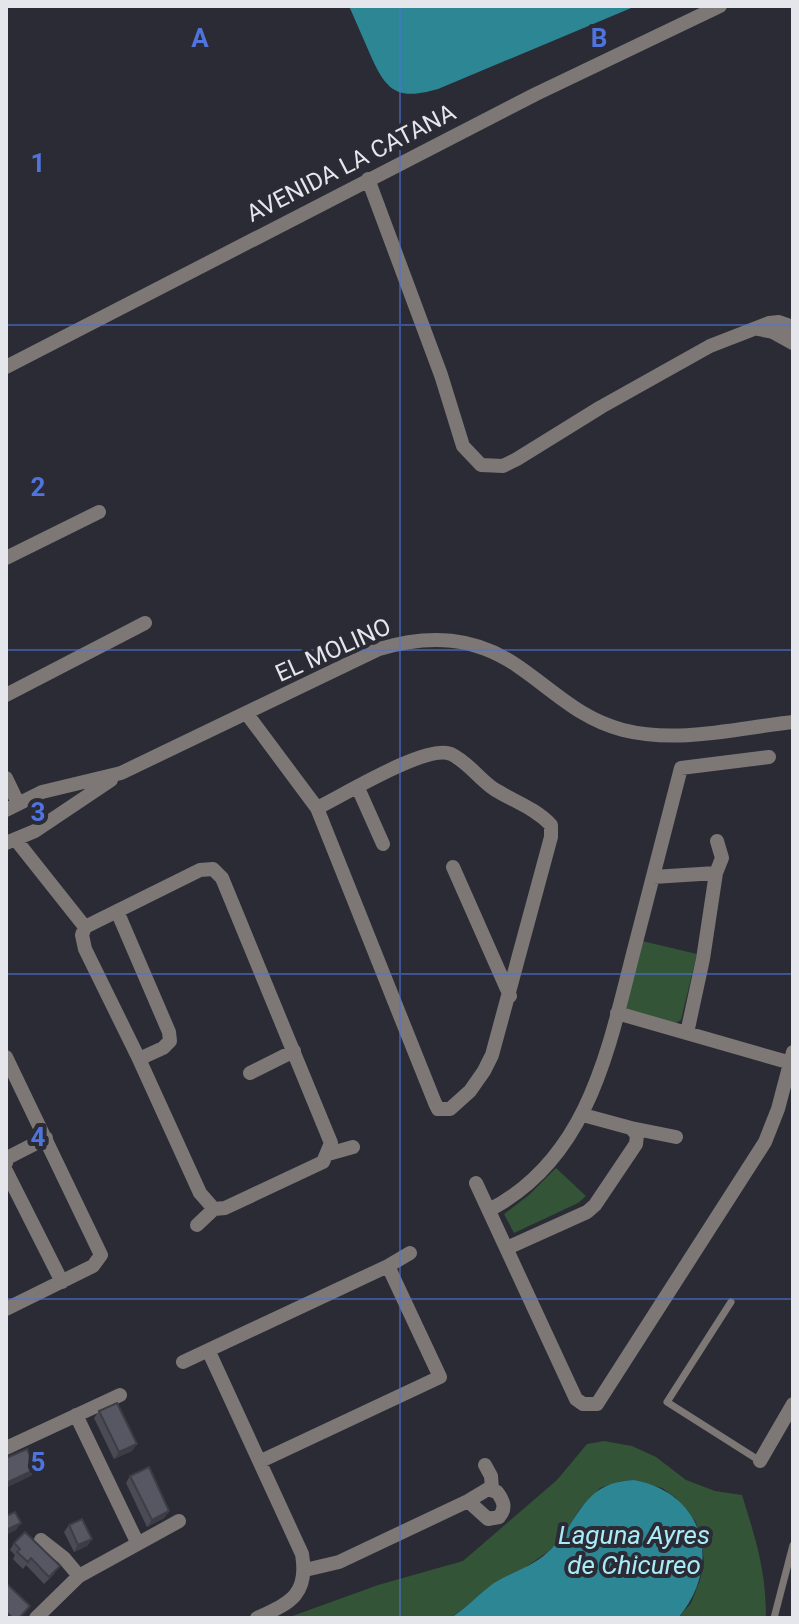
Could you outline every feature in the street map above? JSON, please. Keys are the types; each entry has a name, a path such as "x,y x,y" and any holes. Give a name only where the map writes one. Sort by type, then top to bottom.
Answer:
{"street":[{"name":"AVENIDA LA CATANA","path":"6,367 368,179 713,8"},
{"path":"368,179 441,375 463,446 481,465 503,466 517,459 710,346 750,329 779,322 793,327"},
{"path":"750,329 773,332 793,343"},
{"path":"6,558 99,512"},
{"path":"6,695 145,623"},
{"name":"EL MOLINO","path":"9,842 54,819 121,773 379,649 404,642 430,639 469,644 518,666 569,707 587,717 648,736 792,726"},
{"path":"247,714 317,808 438,1109 444,1111 458,1105 484,1071 500,1034 551,837 551,825 543,817 493,788 460,759 440,751 420,756 317,808"},
{"path":"489,1210 501,1205 535,1176 567,1140 583,1115 604,1065 681,768 769,757"},
{"name":"EL MOLINO","path":"12,806 42,792 121,773"},
{"path":"6,778 12,806"},
{"path":"358,788 383,844"},
{"path":"42,792 53,806 54,819"},
{"path":"687,1033 703,959 716,873 722,858 717,841"},
{"path":"9,842 85,927"},
{"path":"453,867 510,996"},
{"path":"197,1225 214,1209 225,1208 323,1162 331,1143 222,878 213,869 200,870 85,927 82,935 85,949 200,1193 214,1209"},
{"path":"653,877 716,873"},
{"path":"117,911 169,1032 170,1041 163,1048 139,1059"},
{"path":"476,1183 576,1399 583,1404 597,1404 765,1142 792,1057 617,1013"},
{"path":"250,1073 294,1051"},
{"path":"6,1057 101,1255 93,1266 6,1309"},
{"path":"583,1115 676,1137"},
{"path":"507,1248 587,1212 595,1205 636,1144 637,1135 631,1128"},
{"path":"6,1163 7,1158 46,1138"},
{"path":"328,1154 353,1147"},
{"path":"6,1171 62,1282"},
{"path":"183,1362 410,1253"},
{"path":"261,1461 440,1377 388,1266"},
{"path":"209,1352 302,1554 305,1570 297,1595 283,1606 257,1618"},
{"path":"6,1448 120,1395"},
{"path":"760,1461 793,1404"},
{"path":"76,1415 137,1542"},
{"path":"485,1465 491,1476 492,1489"},
{"path":"305,1570 339,1562 484,1491 492,1489 497,1492 504,1505 502,1514 496,1519 484,1518 468,1501"},
{"path":"36,1618 79,1576 179,1521"},
{"path":"41,1540 70,1564 79,1576"}],"lane":[{"path":"731,1302 667,1402 760,1461"},
{"path":"774,1618 793,1545"}],"green space":[{"path":"642,941 697,954 681,1020 676,1023 625,1010"},
{"path":"556,1168 586,1196 578,1203 514,1233 504,1214"},
{"path":"604,1441 632,1446 656,1457 686,1480 715,1491 742,1495 762,1570 766,1618 678,1618 691,1603 700,1580 704,1562 701,1535 695,1521 676,1498 662,1488 634,1480 600,1488 579,1510 563,1536 549,1551 497,1582 451,1618 287,1618 378,1585 463,1561 557,1480 587,1444"}],"water":[{"path":"349,6 636,6 438,89 412,94 395,90 382,77"},
{"name":"Laguna Ayres de Chicureo","path":"634,1480 658,1487 677,1500 691,1515 700,1534 703,1554 700,1576 692,1597 678,1618 451,1618 494,1583 529,1566 548,1552 592,1496 616,1482"}],"building":[{"path":"117,1403 137,1444 119,1452 99,1411"},
{"path":"27,1449 36,1469 6,1483 6,1458"},
{"path":"149,1467 169,1511 152,1520 130,1476"},
{"path":"15,1512 21,1523 6,1530 6,1516"},
{"path":"82,1519 92,1539 78,1545 69,1525"},
{"path":"25,1532 60,1566 49,1577 31,1558 28,1562 17,1552 20,1549 14,1543"},
{"path":"6,1583 30,1606 19,1618 13,1618 6,1612"}]}
